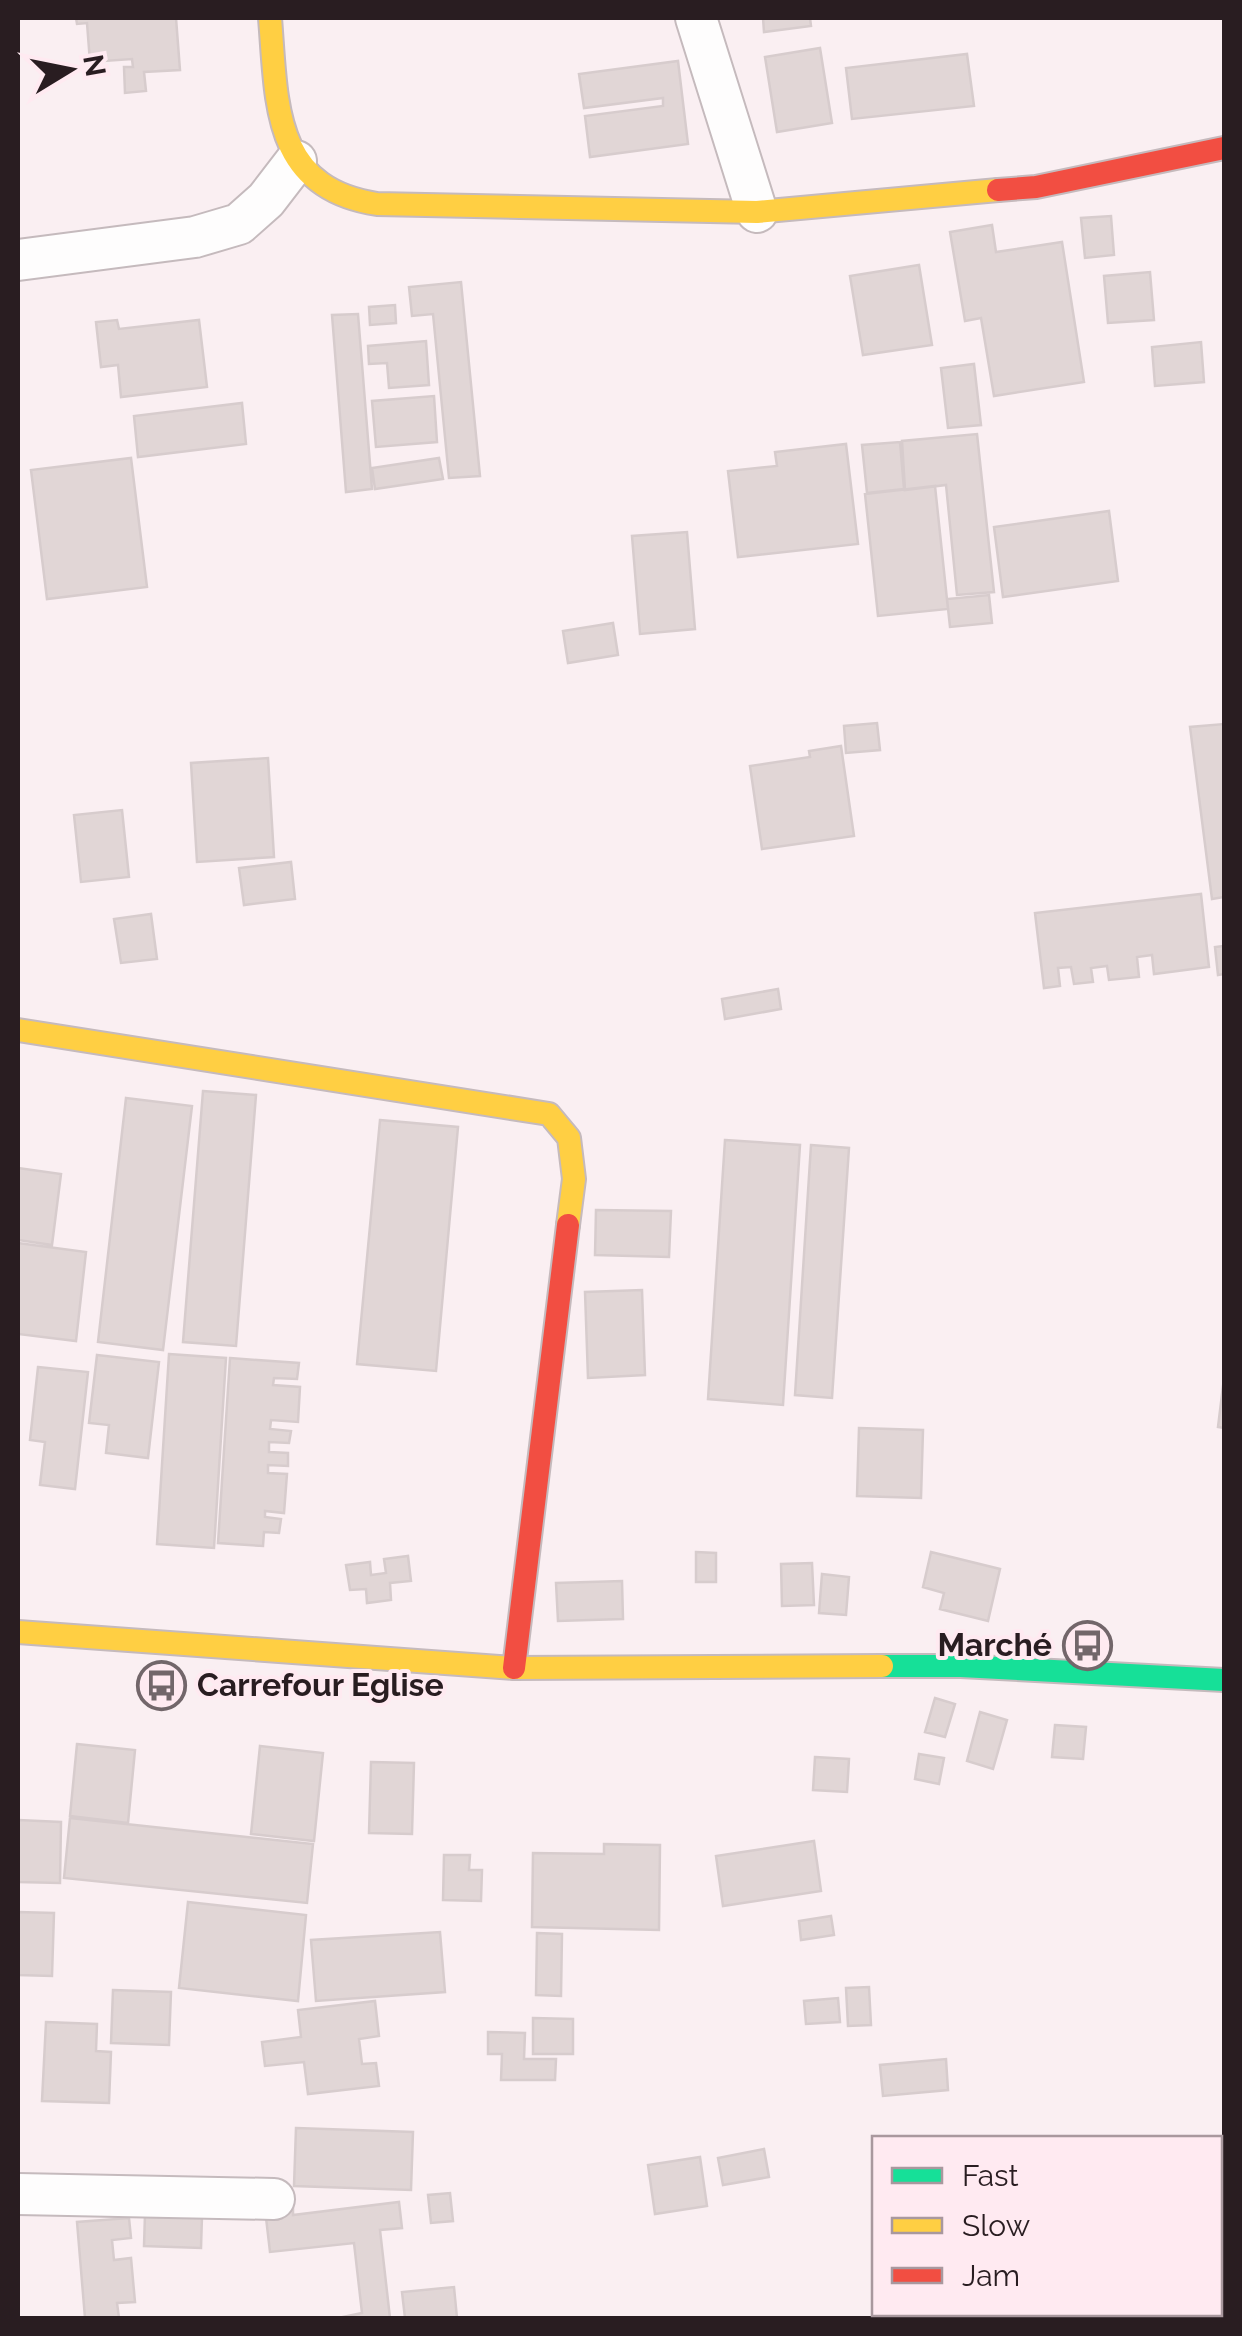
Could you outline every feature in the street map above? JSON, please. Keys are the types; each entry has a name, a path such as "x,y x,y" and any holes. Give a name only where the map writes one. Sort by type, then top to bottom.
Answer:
{"street":[{"path":"270,18 280,117 296,160 316,184 342,198 377,204 757,212 1036,187 1224,148"},
{"path":"696,18 757,212"},
{"path":"18,260 195,237 239,224 266,200 296,160"},
{"path":"18,1030 550,1114 569,1138 574,1179 514,1668"},
{"path":"18,1632 514,1668 961,1666 1224,1680"},
{"path":"18,2194 274,2198"}],"building":[{"path":"76,18 176,18 180,70 144,72 146,91 125,93 124,67 133,67 132,59 90,62 87,23 77,24"},
{"path":"763,18 810,18 811,26 764,32"},
{"path":"820,48 832,123 777,132 765,57"},
{"path":"967,54 974,106 852,119 846,68"},
{"path":"678,61 688,144 590,157 585,116 663,106 663,98 584,108 579,74"},
{"path":"1111,216 1114,255 1085,258 1081,218"},
{"path":"992,225 996,252 1062,242 1084,382 994,396 981,318 965,321 950,232"},
{"path":"919,265 932,345 863,355 850,276"},
{"path":"1150,272 1154,320 1108,323 1104,276"},
{"path":"461,282 480,476 449,478 433,314 412,316 409,287"},
{"path":"395,305 396,323 370,325 369,307"},
{"path":"358,314 372,489 346,492 332,315"},
{"path":"117,320 119,329 199,320 207,387 121,397 118,365 101,367 96,322"},
{"path":"426,341 429,385 389,388 387,363 369,364 368,346"},
{"path":"1201,342 1204,382 1155,386 1152,347"},
{"path":"974,364 981,425 948,428 941,368"},
{"path":"434,396 437,442 376,447 372,401"},
{"path":"242,403 246,444 138,457 134,416"},
{"path":"977,434 994,592 957,595 946,485 905,490 902,441"},
{"path":"900,442 904,489 867,493 862,445"},
{"path":"846,444 858,544 738,557 728,471 777,466 775,452"},
{"path":"131,458 147,587 47,599 31,470"},
{"path":"439,458 443,479 375,489 372,468"},
{"path":"935,486 948,609 878,616 865,494"},
{"path":"1109,511 1118,581 1003,597 994,527"},
{"path":"687,532 695,629 640,634 632,536"},
{"path":"989,595 992,623 950,627 947,599"},
{"path":"613,623 618,655 568,663 563,631"},
{"path":"877,723 880,750 846,753 844,726"},
{"path":"1224,724 1224,897 1212,899 1190,727"},
{"path":"841,746 854,836 762,849 750,766 810,757 809,751"},
{"path":"268,758 274,857 197,862 191,763"},
{"path":"122,810 129,877 81,882 74,815"},
{"path":"291,862 295,899 244,905 239,868"},
{"path":"1201,894 1209,967 1154,974 1152,955 1137,957 1139,977 1109,980 1107,966 1091,968 1093,982 1074,984 1071,967 1058,968 1060,986 1044,988 1035,913"},
{"path":"151,914 157,959 121,963 114,919"},
{"path":"1224,946 1224,974 1218,975 1215,947"},
{"path":"778,989 781,1009 725,1019 722,999"},
{"path":"203,1091 256,1095 236,1346 183,1342"},
{"path":"126,1098 192,1106 163,1350 98,1342"},
{"path":"380,1120 458,1127 436,1371 357,1364"},
{"path":"725,1140 800,1145 783,1405 708,1399"},
{"path":"811,1145 849,1148 832,1398 795,1395"},
{"path":"18,1168 61,1174 52,1245 18,1240"},
{"path":"596,1210 671,1211 669,1257 595,1255"},
{"path":"18,1243 86,1252 76,1341 18,1334"},
{"path":"642,1290 645,1375 588,1378 585,1292"},
{"path":"169,1354 226,1358 214,1548 157,1544"},
{"path":"97,1355 159,1362 148,1458 106,1453 109,1425 89,1423"},
{"path":"230,1358 299,1363 297,1379 274,1378 273,1385 300,1387 298,1422 271,1420 270,1429 291,1431 289,1443 269,1442 269,1452 288,1453 288,1466 268,1465 268,1473 287,1474 284,1513 265,1511 265,1517 281,1519 279,1533 264,1532 263,1546 218,1543"},
{"path":"38,1367 88,1372 75,1489 40,1485 45,1442 30,1440"},
{"path":"1224,1378 1224,1428 1218,1427"},
{"path":"859,1428 923,1430 921,1498 857,1496"},
{"path":"696,1552 716,1553 716,1582 696,1582"},
{"path":"931,1552 1000,1569 988,1621 940,1609 944,1593 923,1587"},
{"path":"408,1556 411,1581 390,1583 391,1600 367,1603 366,1589 350,1590 346,1565 370,1562 371,1575 386,1573 384,1559"},
{"path":"812,1563 814,1605 782,1606 781,1564"},
{"path":"822,1574 849,1577 846,1615 819,1613"},
{"path":"622,1581 623,1619 558,1621 556,1583"},
{"path":"935,1698 955,1704 945,1737 925,1732"},
{"path":"980,1712 1007,1720 993,1769 967,1761"},
{"path":"1055,1725 1086,1727 1083,1759 1052,1757"},
{"path":"77,1744 135,1750 128,1823 70,1816"},
{"path":"260,1746 323,1753 314,1841 251,1834"},
{"path":"919,1754 944,1758 939,1784 915,1779"},
{"path":"815,1757 849,1759 847,1792 813,1790"},
{"path":"371,1762 414,1763 412,1834 369,1833"},
{"path":"70,1818 313,1844 307,1903 64,1878"},
{"path":"18,1820 61,1822 60,1883 18,1882"},
{"path":"814,1841 821,1891 723,1906 716,1856"},
{"path":"604,1844 660,1845 659,1930 532,1927 533,1853 604,1854"},
{"path":"444,1855 470,1855 469,1870 482,1870 481,1901 443,1900"},
{"path":"188,1902 306,1915 298,2001 179,1988"},
{"path":"18,1912 54,1913 52,1976 18,1975"},
{"path":"831,1916 834,1935 801,1940 799,1921"},
{"path":"440,1932 445,1992 316,2001 311,1940"},
{"path":"537,1933 562,1934 561,1996 536,1995"},
{"path":"869,1987 871,2025 848,2026 846,1988"},
{"path":"113,1990 171,1992 169,2045 111,2043"},
{"path":"838,1998 840,2022 806,2024 804,2001"},
{"path":"375,2001 379,2036 359,2039 362,2064 376,2063 379,2086 308,2094 304,2062 265,2066 262,2042 301,2037 298,2010"},
{"path":"533,2018 573,2019 573,2054 533,2054"},
{"path":"46,2022 97,2024 96,2051 111,2052 109,2103 42,2101"},
{"path":"488,2032 525,2033 524,2059 556,2059 555,2080 501,2080 502,2054 488,2054"},
{"path":"946,2059 948,2090 883,2096 880,2065"},
{"path":"296,2128 413,2132 411,2190 294,2186"},
{"path":"764,2149 769,2177 723,2185 718,2158"},
{"path":"700,2157 707,2206 655,2214 648,2165"},
{"path":"450,2193 453,2221 431,2223 428,2195"},
{"path":"399,2202 402,2228 380,2230 390,2318 338,2318 362,2313 354,2243 270,2252 265,2209 293,2206 293,2215"},
{"path":"145,2214 202,2216 201,2248 144,2246"},
{"path":"129,2218 131,2238 112,2240 114,2260 131,2258 135,2302 117,2303 119,2318 85,2318 77,2222"},
{"path":"454,2287 457,2318 405,2318 402,2292"}],"traffic: fast":[{"path":"882,1666 961,1666 1224,1680"}],"traffic: slow":[{"path":"270,18 279,110 299,161 317,180 343,195 377,204 757,212 998,190"},
{"path":"18,1030 549,1114 569,1138 574,1179 568,1225"},
{"path":"18,1632 514,1668 882,1666"}],"traffic: jam":[{"path":"998,190 1036,187 1224,148"},
{"path":"514,1668 568,1225"}],"place":[{"name":"Marché","path":"1087,1645"},
{"name":"Carrefour Eglise","path":"162,1685"}]}
